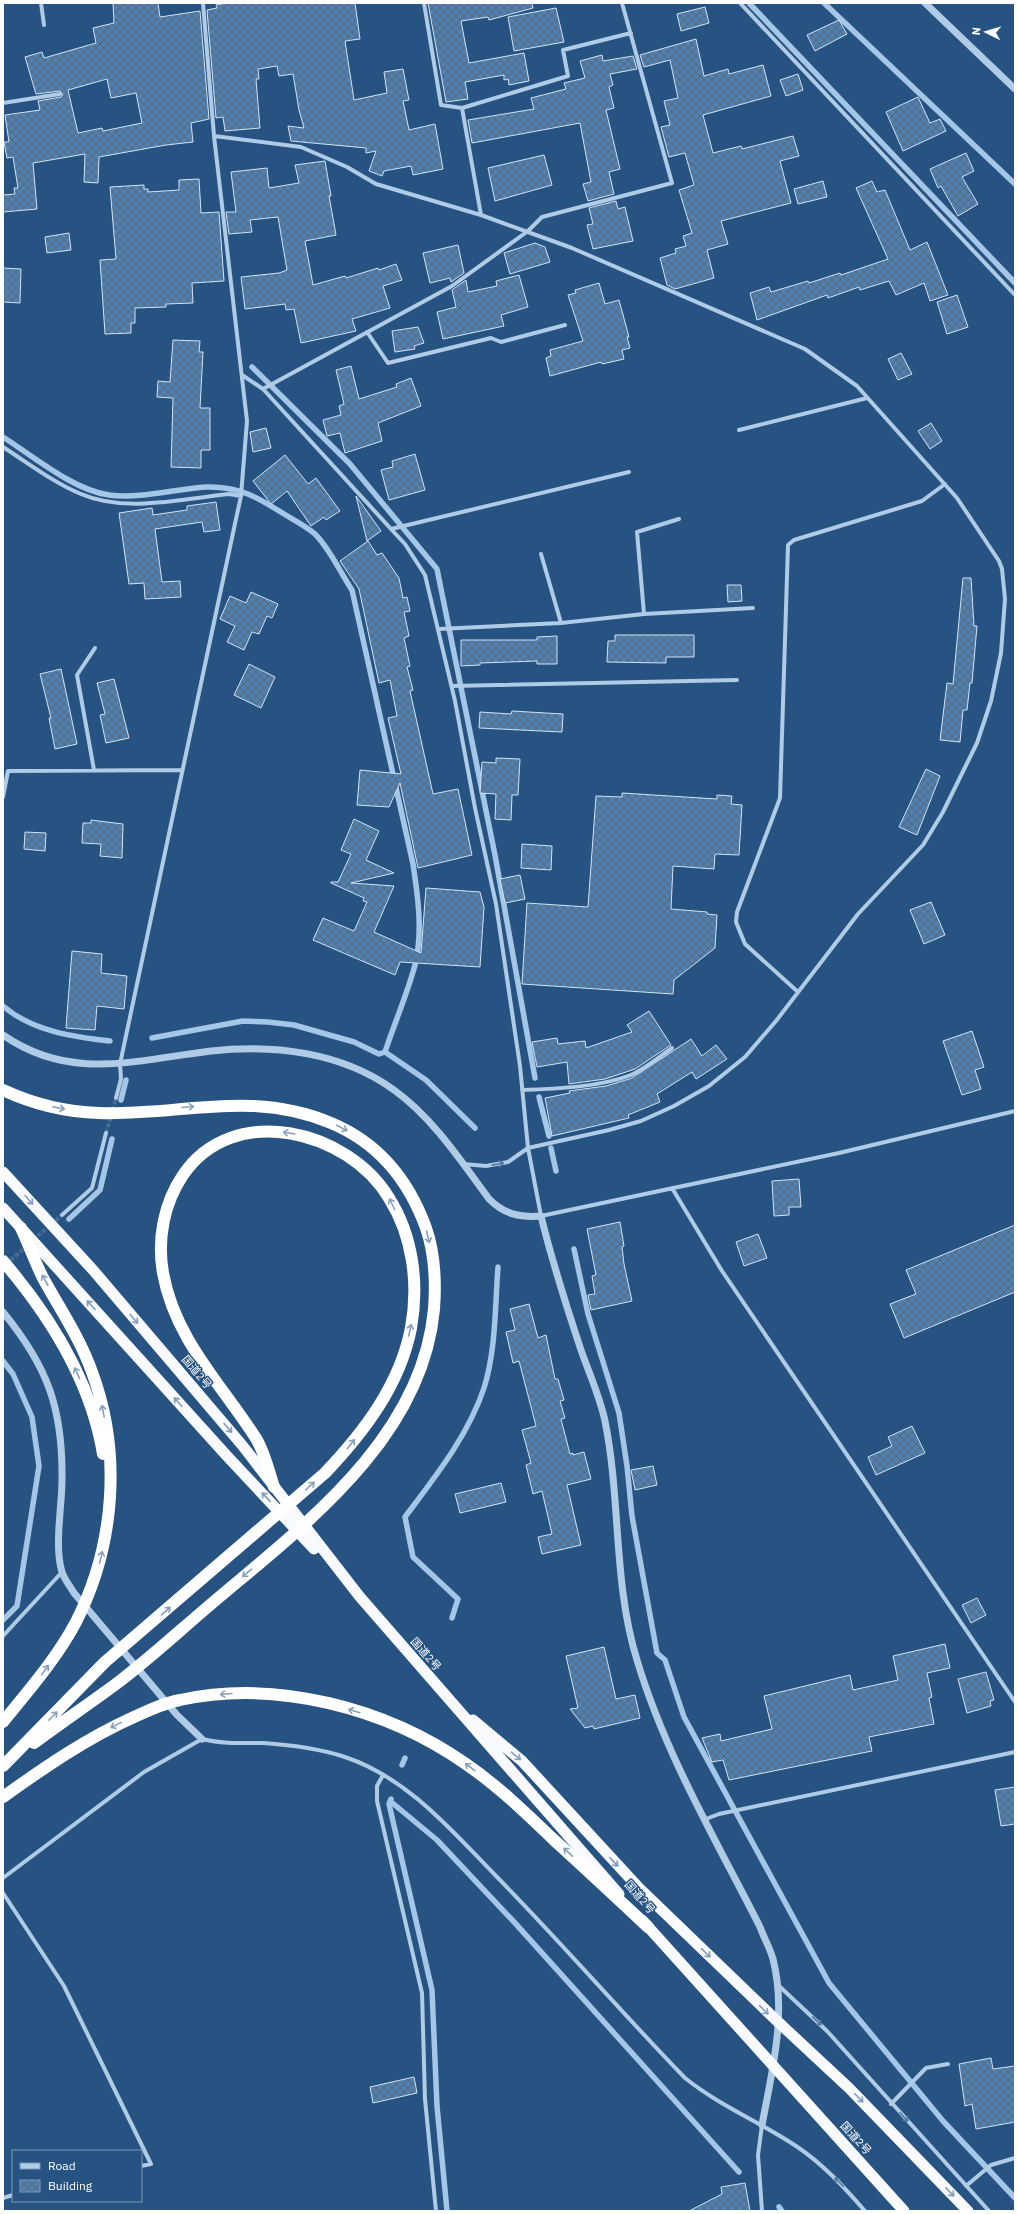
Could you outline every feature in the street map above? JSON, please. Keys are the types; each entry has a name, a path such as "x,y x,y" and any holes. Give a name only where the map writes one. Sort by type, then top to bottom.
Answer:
{"highway":[{"path":"3,1089 21,1098 74,1110 99,1113 240,1104 289,1110 320,1118 357,1136 376,1150 393,1167 408,1188 419,1210 428,1235 434,1264 435,1292 433,1317 427,1345 408,1396 380,1441 340,1489 277,1548 150,1656 120,1680 4,1765"},
{"path":"4,1765 105,1662 325,1473 346,1451 367,1425 394,1379 411,1329 414,1277 410,1250 401,1222 389,1197 373,1177 354,1160 308,1137 285,1132 264,1131 244,1134 224,1141 205,1153 187,1169 176,1186 167,1205 162,1226 161,1248 163,1273 170,1301 181,1328 201,1362 258,1442 274,1487"},
{"name":"国道2号","path":"3,1172 93,1270 242,1445 360,1597 444,1695 714,2001 904,2211"},
{"name":"国道2号","path":"3,1208 227,1456 360,1597"},
{"path":"3,1722 40,1675 76,1623 89,1594 101,1557 110,1505 111,1475 108,1438 102,1404 92,1372 64,1312 43,1278 22,1228"},
{"path":"3,1261 50,1323 67,1350 81,1381 94,1413 102,1446 110,1505"},
{"path":"3,1797 91,1738 151,1709 179,1700 230,1694 259,1693 292,1696 351,1710 410,1732 452,1755 491,1782 648,1926"},
{"path":"444,1695 522,1761 639,1888 849,2088 968,2211"}],"street":[{"path":"41,3 44,25"},
{"path":"116,1098 121,1079 120,1064 241,495 247,421 214,136 203,3"},
{"path":"424,3 441,106 462,108 568,76 563,50 631,33"},
{"path":"264,388 452,286 528,231 542,217 672,183 622,3"},
{"path":"740,3 1015,295"},
{"path":"925,3 1015,89"},
{"path":"3,103 60,94"},
{"path":"462,108 481,215"},
{"path":"214,136 301,147 347,167 376,184 481,215 572,248 805,349 857,386 945,484 957,498 999,561 1002,569 1005,599 1001,653 991,701 977,743 943,812 923,845 858,914 798,992 745,1057 709,1086 674,1106 640,1121 609,1130 528,1148 508,1162 486,1166 463,1164"},
{"path":"367,332 388,362 491,338 501,342 565,325"},
{"path":"242,375 264,388 405,544 425,575 452,686 475,808 496,904 522,1090 528,1148 540,1216 553,1265 604,1419 614,1474 626,1613 636,1658 651,1703 670,1750 760,1927 772,1958 778,1985 777,2041 758,2155 762,2211"},
{"path":"739,430 867,398"},
{"path":"3,447 72,490 103,501 136,503 229,494 241,495"},
{"path":"391,529 629,472"},
{"path":"798,992 744,944 736,922 737,912 780,798 788,545 794,540 922,501 945,484"},
{"path":"644,614 637,532 679,519"},
{"path":"541,554 561,623"},
{"path":"439,629 561,623 644,614 753,608"},
{"path":"94,770 77,675 95,648"},
{"path":"452,686 737,680"},
{"path":"3,797 8,771 182,770"},
{"path":"3,1035 14,1043 45,1056 78,1064 120,1064 212,1051 252,1048 296,1051 341,1063 376,1079 412,1104 428,1120 489,1199 500,1209 528,1217 540,1216 839,1153 1015,1111"},
{"path":"522,1090 550,1089 615,1080 632,1074 672,1048"},
{"path":"62,1215 92,1188 106,1134"},
{"path":"672,1188 722,1271 1015,1702"},
{"path":"3,1312 35,1355 49,1382 57,1413 62,1447 59,1555 62,1572 74,1593 177,1715 202,1739 218,1743 291,1745 317,1749 347,1758 402,1786 454,1833 535,1916 686,2078 707,2095 762,2125 797,2147 820,2164 865,2211"},
{"path":"3,1636 62,1572"},
{"path":"3,1878 144,1772 202,1739"},
{"path":"706,1819 731,1811 1015,1752"},
{"path":"383,1775 377,1786 377,1801 422,1993 425,2098 436,2211"},
{"path":"3,1893 64,1986 151,2164 142,2166"},
{"path":"778,1985 827,2031 891,2104 989,2211"},
{"path":"891,2104 926,2068 948,2064"},
{"path":"966,2186 991,2165 1015,2158"}],"building":[{"path":"113,3 158,3 160,17 200,11 209,119 191,123 193,142 166,145 99,157 98,183 84,182 85,154 33,163 37,209 3,212 3,195 15,194 14,188 18,188 13,157 7,158 4,142 9,142 5,115 40,110 38,101 61,97 63,95 60,91 36,94 25,57 42,52 44,58 96,43 93,28 114,23","holes":["107,79 111,98 136,93 142,123 103,131 102,128 78,133 68,90"]},
{"path":"226,3 355,3 360,39 345,41 354,100 387,93 384,72 403,69 409,100 403,101 409,130 435,124 443,169 413,175 411,166 384,171 382,176 369,171 376,151 366,153 366,148 291,141 288,126 304,128 299,110 293,74 279,76 277,66 258,69 259,79 256,79 260,128 225,131 223,117 216,118 207,10 217,8 216,5"},
{"path":"428,3 532,3 533,8 489,20 488,17 461,21 469,63 524,53 529,81 509,85 508,79 504,80 504,75 465,82 468,99 446,102"},
{"path":"705,7 709,23 681,31 677,14"},
{"path":"556,8 564,42 514,51 508,17"},
{"path":"839,20 847,34 815,51 807,35"},
{"path":"696,39 704,76 728,69 729,74 763,65 771,96 703,115 713,153 741,146 742,149 793,136 799,156 780,161 791,203 721,221 728,244 707,250 714,278 675,289 667,285 660,258 676,253 675,249 686,246 683,236 692,233 679,190 694,185 685,153 669,157 661,127 670,125 664,101 678,98 670,60 644,67 640,55"},
{"path":"602,55 603,61 633,56 637,69 610,74 613,85 609,87 614,108 606,110 620,169 609,172 614,194 588,201 583,184 591,182 580,123 472,143 468,120 534,109 531,98 566,89 564,83 585,78 580,61"},
{"path":"798,74 803,90 786,96 780,80"},
{"path":"918,97 930,123 940,119 946,131 903,151 886,112"},
{"path":"966,153 974,171 962,177 978,204 958,216 941,186 938,188 930,169"},
{"path":"544,155 552,185 495,201 488,168"},
{"path":"325,161 336,235 305,241 313,285 345,276 346,278 378,268 379,270 396,264 402,280 383,286 390,308 352,319 356,331 301,343 294,309 286,310 285,304 245,309 241,277 279,273 287,270 278,217 250,220 252,232 229,234 226,212 236,212 231,172 267,168 269,188 299,183 295,165"},
{"path":"199,179 201,213 219,212 224,281 192,283 193,303 166,304 166,307 135,308 135,323 131,323 131,333 105,334 100,260 116,259 110,187 144,185 144,189 148,189 148,192 179,190 179,180"},
{"path":"823,181 827,197 798,204 794,189"},
{"path":"872,181 877,192 885,190 910,250 927,242 948,295 930,301 924,283 896,295 889,281 860,290 859,287 828,298 827,295 757,320 750,293 769,287 771,292 808,281 809,283 840,273 841,275 888,259 856,188"},
{"path":"616,201 618,209 625,207 633,241 593,249 587,225 593,224 589,208"},
{"path":"69,233 71,250 47,253 45,237"},
{"path":"535,243 545,247 550,262 510,274 504,253"},
{"path":"458,245 464,273 451,282 450,278 430,283 423,253"},
{"path":"3,268 21,269 20,303 3,302"},
{"path":"519,275 528,307 501,315 504,326 443,339 437,312 456,307 452,290 466,280 468,292 497,286 496,281"},
{"path":"599,283 605,304 619,300 629,337 627,337 630,348 622,350 624,359 602,364 601,362 550,376 546,358 551,356 550,350 583,341 568,295 576,293 575,290"},
{"path":"957,295 968,327 947,334 937,302"},
{"path":"418,327 424,343 414,346 415,349 395,352 392,331"},
{"path":"173,340 200,341 199,352 203,352 200,408 210,408 210,450 201,450 201,468 171,467 173,398 157,397 158,381 170,382"},
{"path":"901,353 912,374 898,380 888,359"},
{"path":"351,366 359,399 397,387 396,384 411,378 421,406 378,423 382,441 345,453 340,433 327,436 323,420 341,415 339,406 344,404 336,370"},
{"path":"931,423 942,441 930,449 918,431"},
{"path":"266,428 271,448 253,452 250,432"},
{"path":"415,454 425,490 389,500 381,470 393,467 392,461"},
{"path":"285,455 308,484 316,478 340,511 326,520 324,517 311,526 287,491 271,504 253,481"},
{"path":"356,496 381,531 367,541"},
{"path":"216,502 220,530 204,532 202,522 155,529 162,582 180,581 181,597 145,599 144,583 129,584 119,513 152,508 153,515 187,510 187,506"},
{"path":"368,541 377,555 382,553 399,578 403,598 407,597 410,611 404,612 409,636 404,638 410,666 407,667 413,690 410,691 433,794 458,789 472,855 418,868 400,783 389,807 357,805 360,770 401,774 388,718 397,716 390,680 379,683 359,589 340,561"},
{"path":"963,578 971,578 974,626 977,626 972,683 970,683 967,710 963,710 960,742 940,740 947,683 953,684"},
{"path":"727,585 741,585 742,601 728,602"},
{"path":"251,592 278,604 272,618 267,616 259,634 252,632 244,650 227,642 235,626 220,619 230,596 246,603"},
{"path":"615,635 694,635 694,657 666,657 666,663 607,662 608,641 615,641"},
{"path":"557,636 557,664 537,664 537,661 480,663 480,665 461,666 461,640 537,640 537,637"},
{"path":"249,664 275,677 261,708 234,695"},
{"path":"61,669 77,744 55,749 49,718 51,718 40,674"},
{"path":"114,679 129,738 106,743 100,715 105,714 97,683"},
{"path":"512,711 563,714 562,732 479,728 480,712 511,714"},
{"path":"496,758 520,759 518,795 512,795 511,820 495,819 496,794 480,793 482,762 496,763"},
{"path":"926,769 940,776 917,835 899,827"},
{"path":"622,793 717,799 717,795 732,796 731,804 742,805 739,855 715,854 714,869 673,866 671,909 707,912 707,914 717,915 715,948 674,980 673,994 522,984 527,903 588,907 596,796 622,797"},
{"path":"354,819 379,831 366,860 394,873 351,883 394,886 374,932 421,953 426,888 480,892 484,907 480,967 400,962 395,975 313,940 323,918 354,931 367,902 363,901 364,898 331,883 338,882 351,854 341,850"},
{"path":"91,820 123,824 122,858 100,856 101,844 82,843 83,823 91,823"},
{"path":"25,832 46,833 45,851 24,849"},
{"path":"522,844 552,846 551,870 521,868"},
{"path":"520,875 525,899 505,903 500,879"},
{"path":"931,902 945,935 924,944 910,910"},
{"path":"72,951 102,954 101,973 127,976 124,1009 97,1006 95,1030 66,1028"},
{"path":"649,1011 671,1045 635,1069 605,1079 569,1084 567,1062 537,1067 532,1042 557,1038 558,1044 585,1041 586,1048 632,1032 627,1025"},
{"path":"972,1031 984,1067 975,1070 981,1089 962,1095 943,1041"},
{"path":"691,1039 702,1056 716,1045 727,1059 696,1079 692,1072 657,1094 660,1102 628,1115 629,1118 552,1136 545,1098 570,1093 569,1091 606,1086 632,1078"},
{"path":"799,1179 801,1207 789,1207 789,1215 774,1216 772,1181"},
{"path":"620,1222 624,1246 622,1247 624,1264 632,1301 591,1310 588,1295 595,1294 592,1276 596,1275 587,1229"},
{"path":"1015,1225 1015,1292 904,1338 890,1304 916,1294 906,1270"},
{"path":"758,1234 767,1258 744,1266 736,1242"},
{"path":"529,1304 538,1338 546,1335 555,1379 558,1379 564,1400 560,1401 565,1418 561,1419 570,1454 573,1453 573,1455 584,1452 591,1479 567,1485 581,1545 542,1554 538,1537 552,1534 542,1491 533,1494 526,1465 531,1463 522,1430 536,1426 519,1361 513,1363 506,1332 515,1330 510,1309"},
{"path":"912,1426 925,1453 876,1475 868,1457 892,1446 888,1437"},
{"path":"653,1466 657,1485 635,1490 631,1470"},
{"path":"501,1483 506,1502 460,1513 455,1494"},
{"path":"977,1598 986,1615 971,1623 962,1605"},
{"path":"945,1644 950,1668 927,1673 932,1697 929,1698 934,1724 869,1737 872,1751 729,1780 723,1760 712,1762 702,1738 720,1734 721,1741 772,1729 764,1696 850,1675 853,1690 898,1680 893,1656"},
{"path":"604,1647 616,1699 635,1695 640,1718 594,1729 593,1726 585,1728 570,1709 578,1708 566,1656"},
{"path":"986,1672 994,1700 990,1701 991,1706 967,1713 958,1679"},
{"path":"1015,1787 1015,1824 1001,1826 995,1790"},
{"path":"991,2058 993,2069 1015,2066 1015,2122 976,2129 972,2104 965,2106 959,2064"},
{"path":"414,2077 417,2093 373,2103 370,2087"},
{"path":"745,2183 750,2211 689,2211 722,2194 721,2187"}],"waterway":[{"path":"749,3 1015,283"},
{"path":"824,3 1015,184"},
{"path":"252,367 350,464 437,569 495,855 535,1078"},
{"path":"3,437 54,471 95,492 109,495 133,496 194,488 218,487 228,488 247,494 265,502 315,534 335,561 352,590 413,864 417,889 419,940 415,965 385,1052 426,1080 475,1128"},
{"path":"3,1006 14,1015 40,1027 68,1035 110,1041"},
{"path":"152,1038 243,1021 268,1022 294,1025 354,1042 379,1054 385,1052"},
{"path":"121,1100 126,1080"},
{"path":"539,1097 549,1136"},
{"path":"69,1219 100,1190 112,1139"},
{"path":"551,1148 556,1171"},
{"path":"574,1249 588,1314 619,1413 627,1466 632,1516 657,1653 665,1660 684,1717 829,1983 943,2121 1015,2198"},
{"path":"452,1618 458,1599 413,1557 405,1517 450,1456 469,1423 484,1388 493,1343 498,1267"},
{"path":"3,1361 13,1374 32,1417 39,1466 17,1606 3,1620"},
{"path":"402,1765 405,1758"},
{"path":"391,1799 389,1804 432,1990 437,2106 447,2211"},
{"path":"390,1801 437,1840 515,1923 739,2172"},
{"path":"779,2207 782,2211"}],"tunnel":[{"path":"106,1133 116,1098"},
{"path":"33,1240 62,1215"},
{"path":"6,1264 27,1246"}]}
